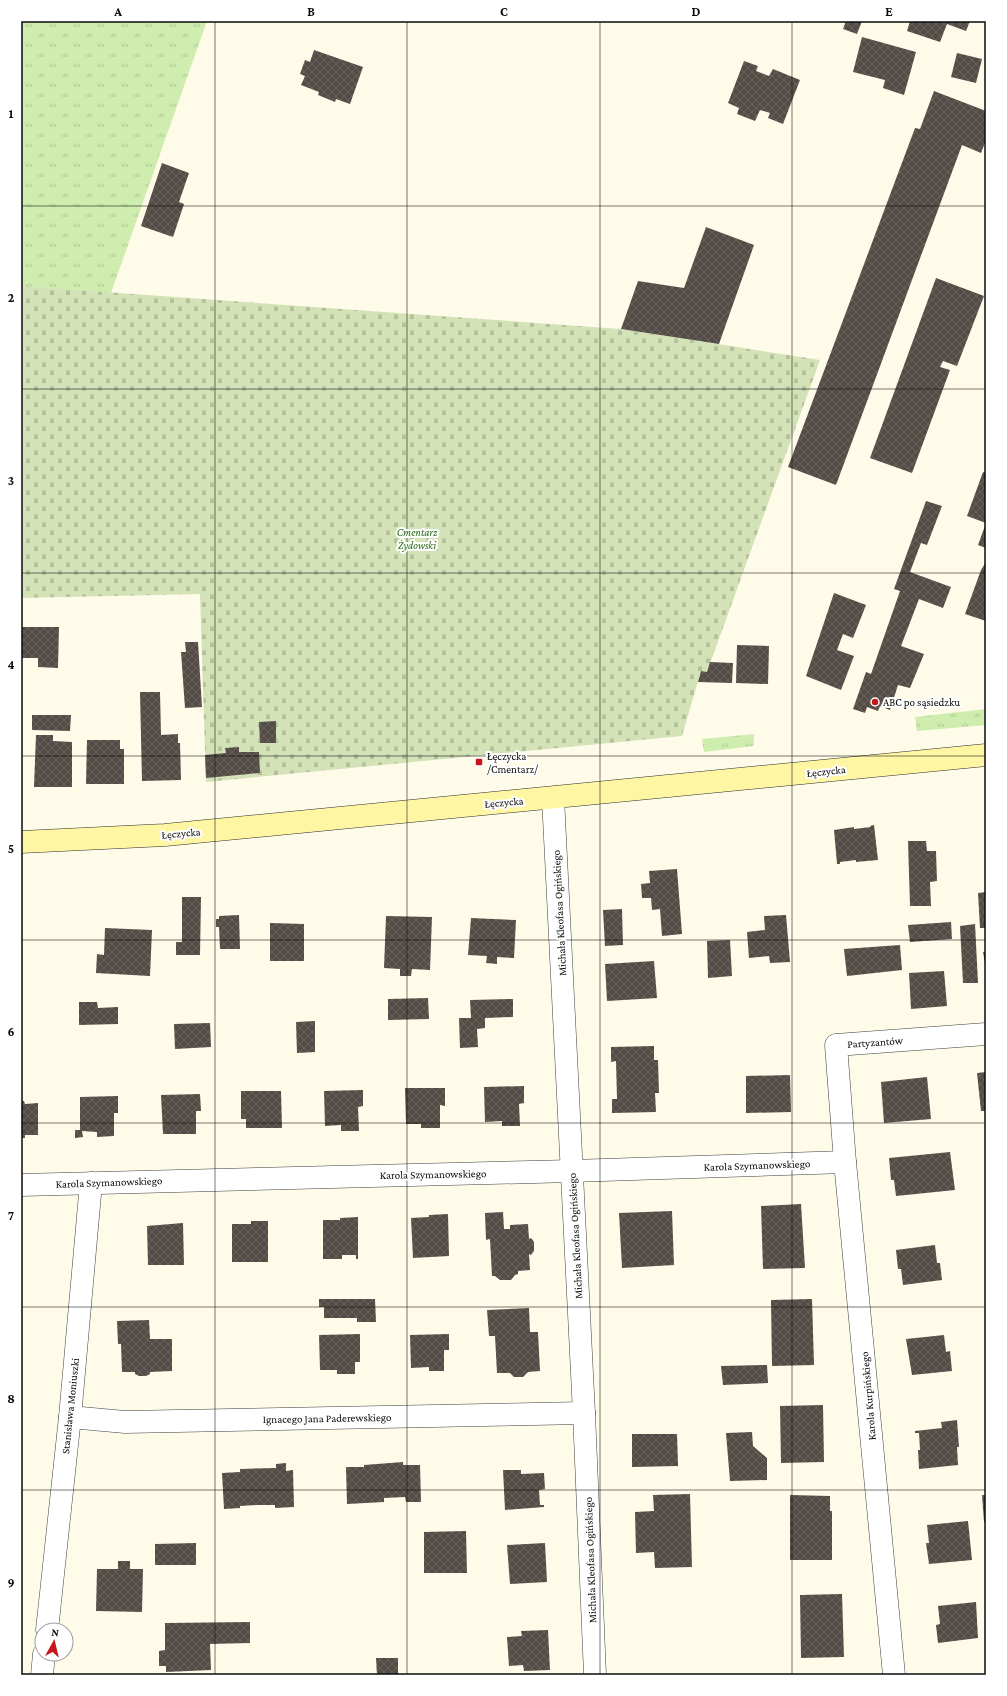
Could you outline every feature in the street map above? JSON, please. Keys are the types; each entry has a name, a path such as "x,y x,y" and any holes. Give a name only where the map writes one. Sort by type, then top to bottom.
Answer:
{"main road":[{"name":"Łęczycka","path":"21,842 165,835 986,755"}],"street":[{"name":"Michała Kleofasa Ogińskiego","path":"553,798 584,1413 595,1675"},
{"name":"Partyzantów","path":"842,1116 836,1045 986,1034"},
{"name":"Karola Kurpińskiego","path":"842,1116 894,1675"},
{"name":"Karola Szymanowskiego","path":"21,1185 91,1182 572,1171 846,1162"},
{"name":"Stanisława Moniuszki","path":"48,1622 70,1417 91,1182"},
{"name":"Ignacego Jana Paderewskiego","path":"70,1417 125,1422 584,1413"},
{"path":"42,1675 43,1662"}],"green space":[{"path":"21,21 207,21 111,293 21,286"},
{"name":"Cmentarz Żydowski","path":"21,286 621,329 820,360 707,672 701,671 682,736 206,782 200,594 21,598"},
{"path":"986,709 986,725 917,731 915,717"},
{"path":"754,734 754,746 704,752 702,739"}],"building":[{"path":"846,21 862,21 857,34 843,29"},
{"path":"910,21 970,21 966,31 947,24 940,42 907,31"},
{"path":"862,37 916,52 904,95 883,88 885,80 853,72"},
{"path":"314,50 363,67 350,104 336,99 335,102 318,95 319,92 301,85 305,76 300,74 305,60 310,62"},
{"path":"957,53 982,59 976,83 951,77"},
{"path":"744,61 758,66 756,71 769,76 773,69 800,80 783,124 768,118 770,113 760,110 755,121 737,114 739,108 728,103"},
{"path":"934,91 986,111 986,140 981,153 962,145 836,485 788,467 915,128 920,129"},
{"path":"162,163 189,173 179,202 184,204 173,237 141,226"},
{"path":"706,227 754,245 719,344 621,329 638,281 684,288"},
{"path":"936,278 984,296 957,366 943,361 940,367 950,370 912,473 870,458"},
{"path":"983,472 986,473 986,523 967,516"},
{"path":"926,501 942,506 927,545 921,543 910,572 951,587 943,608 919,599 901,646 924,654 910,688 898,685 890,710 880,706 878,711 867,707 865,713 853,709 866,672 871,674 900,591 894,589"},
{"path":"986,523 986,548 978,545"},
{"path":"986,562 986,621 965,614 981,570"},
{"path":"834,593 866,605 853,638 843,634 837,650 854,656 841,690 806,676"},
{"path":"21,627 59,627 58,668 38,667 38,658 21,658"},
{"path":"185,642 198,642 202,707 185,708 181,652 186,652"},
{"path":"737,645 769,646 768,684 736,683"},
{"path":"710,662 733,663 732,683 698,682 701,671 707,672"},
{"path":"140,692 160,692 161,735 178,734 178,743 180,743 181,780 142,781"},
{"path":"32,715 71,715 70,731 32,730"},
{"path":"276,721 276,743 260,743 259,722"},
{"path":"36,735 53,735 53,741 72,742 72,787 34,787"},
{"path":"87,740 120,740 120,749 124,749 124,784 86,784"},
{"path":"239,747 239,752 259,752 260,773 206,778 205,755 226,753 225,748"},
{"path":"874,825 878,860 856,862 856,860 840,862 840,864 837,864 834,830 854,827 854,829 871,827 870,826"},
{"path":"908,841 926,841 927,851 936,851 937,881 930,882 931,906 910,906"},
{"path":"677,869 682,934 662,936 660,909 652,910 651,898 642,898 641,884 650,883 649,871"},
{"path":"986,892 986,928 980,928 978,893"},
{"path":"182,897 201,897 200,955 176,955 176,942 182,942"},
{"path":"622,909 623,945 605,946 603,910"},
{"path":"239,915 240,949 220,949 219,927 216,927 216,919 219,919 219,916"},
{"path":"786,915 790,962 770,963 769,956 749,958 747,932 765,930 764,916"},
{"path":"386,916 432,917 430,970 412,969 411,976 400,976 400,969 384,968"},
{"path":"471,918 516,920 514,958 497,957 497,964 486,963 487,956 468,955"},
{"path":"951,922 952,939 910,942 908,925"},
{"path":"270,923 304,924 304,961 270,961"},
{"path":"975,924 978,983 963,983 960,926"},
{"path":"105,928 152,930 150,976 96,973 97,954 104,955"},
{"path":"730,940 732,976 708,978 707,941"},
{"path":"900,945 902,970 847,976 844,949"},
{"path":"983,952 986,952 986,963 985,963"},
{"path":"654,961 657,998 607,1001 605,964"},
{"path":"944,971 947,1006 911,1009 909,973"},
{"path":"428,998 429,1019 388,1020 388,999"},
{"path":"513,999 513,1017 485,1018 485,1028 477,1029 478,1047 460,1048 459,1018 471,1018 470,1000"},
{"path":"79,1002 97,1002 98,1008 118,1007 118,1024 79,1025"},
{"path":"315,1021 315,1052 297,1053 296,1022"},
{"path":"210,1023 211,1047 175,1049 174,1024"},
{"path":"654,1046 654,1060 658,1060 659,1093 655,1093 656,1112 612,1113 612,1099 617,1099 616,1061 611,1062 611,1047"},
{"path":"986,1072 986,1111 981,1111 977,1073"},
{"path":"790,1075 791,1112 746,1113 746,1076"},
{"path":"927,1077 931,1119 884,1123 881,1082"},
{"path":"524,1086 524,1103 519,1104 520,1126 502,1126 502,1121 485,1122 484,1087"},
{"path":"405,1088 445,1088 445,1106 440,1105 440,1128 421,1128 421,1124 406,1124"},
{"path":"363,1090 363,1106 358,1107 359,1131 341,1131 341,1125 325,1126 324,1091"},
{"path":"241,1091 281,1091 282,1128 246,1128 246,1119 241,1119"},
{"path":"200,1094 201,1111 196,1111 196,1134 163,1134 161,1095"},
{"path":"118,1096 118,1113 114,1113 114,1136 97,1137 97,1132 82,1131 83,1137 75,1138 75,1130 80,1130 80,1097"},
{"path":"21,1101 24,1101 25,1104 38,1103 38,1135 25,1135 25,1138 21,1138"},
{"path":"950,1152 955,1190 896,1196 894,1180 891,1180 889,1158"},
{"path":"801,1204 805,1268 763,1269 761,1206"},
{"path":"672,1211 674,1265 622,1268 619,1213"},
{"path":"503,1212 504,1229 510,1229 510,1225 528,1224 529,1239 531,1238 534,1242 534,1251 531,1255 529,1254 530,1270 518,1271 518,1274 511,1280 500,1280 495,1276 492,1276 490,1239 486,1240 485,1213"},
{"path":"448,1214 449,1256 413,1258 411,1218"},
{"path":"358,1217 358,1259 356,1259 356,1255 342,1255 342,1259 323,1259 323,1220 340,1220 340,1218"},
{"path":"251,1221 268,1221 268,1262 232,1262 232,1224 251,1224"},
{"path":"183,1223 184,1265 148,1265 147,1226"},
{"path":"935,1245 937,1263 940,1263 942,1280 903,1285 901,1269 898,1269 896,1250"},
{"path":"319,1299 375,1299 376,1322 357,1322 357,1318 324,1318 324,1307 319,1307"},
{"path":"812,1299 814,1365 772,1366 771,1300"},
{"path":"529,1308 530,1332 538,1332 540,1371 528,1372 523,1377 514,1377 510,1373 497,1373 495,1336 489,1336 487,1310"},
{"path":"149,1320 150,1339 172,1339 172,1371 150,1372 150,1374 146,1376 139,1376 135,1374 135,1372 122,1372 121,1344 118,1344 117,1321"},
{"path":"360,1334 360,1362 355,1362 355,1374 337,1374 337,1370 320,1370 319,1335"},
{"path":"449,1334 449,1350 444,1350 444,1371 429,1371 429,1367 411,1368 410,1335"},
{"path":"944,1335 946,1352 950,1351 952,1371 912,1375 906,1339"},
{"path":"767,1365 768,1383 723,1385 721,1366"},
{"path":"823,1405 824,1462 781,1463 780,1406"},
{"path":"957,1420 959,1447 957,1447 958,1465 919,1469 919,1433 915,1433 915,1431 942,1428 941,1422"},
{"path":"752,1432 753,1446 767,1458 767,1480 730,1481 726,1433"},
{"path":"632,1434 677,1434 678,1466 632,1467"},
{"path":"403,1462 403,1465 420,1465 421,1502 406,1502 405,1497 384,1498 384,1502 347,1504 346,1467 364,1467 364,1465"},
{"path":"286,1463 286,1471 293,1470 294,1507 275,1508 275,1505 258,1505 224,1509 222,1473 240,1472 240,1469 276,1468 276,1464"},
{"path":"503,1470 521,1470 521,1474 544,1473 545,1489 539,1490 540,1505 544,1505 544,1507 505,1510"},
{"path":"690,1494 692,1567 655,1568 654,1552 636,1553 635,1512 654,1511 653,1495"},
{"path":"790,1495 830,1496 830,1511 832,1511 832,1560 790,1560"},
{"path":"982,1495 986,1495 986,1522 984,1522"},
{"path":"968,1521 972,1560 929,1564 926,1543 929,1543 927,1525"},
{"path":"466,1531 467,1573 424,1573 424,1532"},
{"path":"196,1543 196,1565 155,1565 155,1544"},
{"path":"545,1543 547,1582 510,1584 507,1545"},
{"path":"118,1561 130,1561 130,1569 143,1569 142,1612 96,1611 97,1569 118,1569"},
{"path":"842,1594 844,1657 801,1658 800,1595"},
{"path":"976,1602 978,1638 938,1643 936,1625 940,1624 938,1606"},
{"path":"250,1622 250,1643 210,1644 211,1670 166,1672 166,1666 159,1666 159,1651 165,1650 165,1623"},
{"path":"548,1630 550,1670 524,1671 523,1665 509,1666 507,1637 522,1636 521,1631"},
{"path":"376,1658 398,1658 398,1675 377,1675"}],"place":[{"name":"ABC po sąsiedzku","path":"875,702"},
{"name":"Łęczycka /Cmentarz/","path":"479,762"}]}
